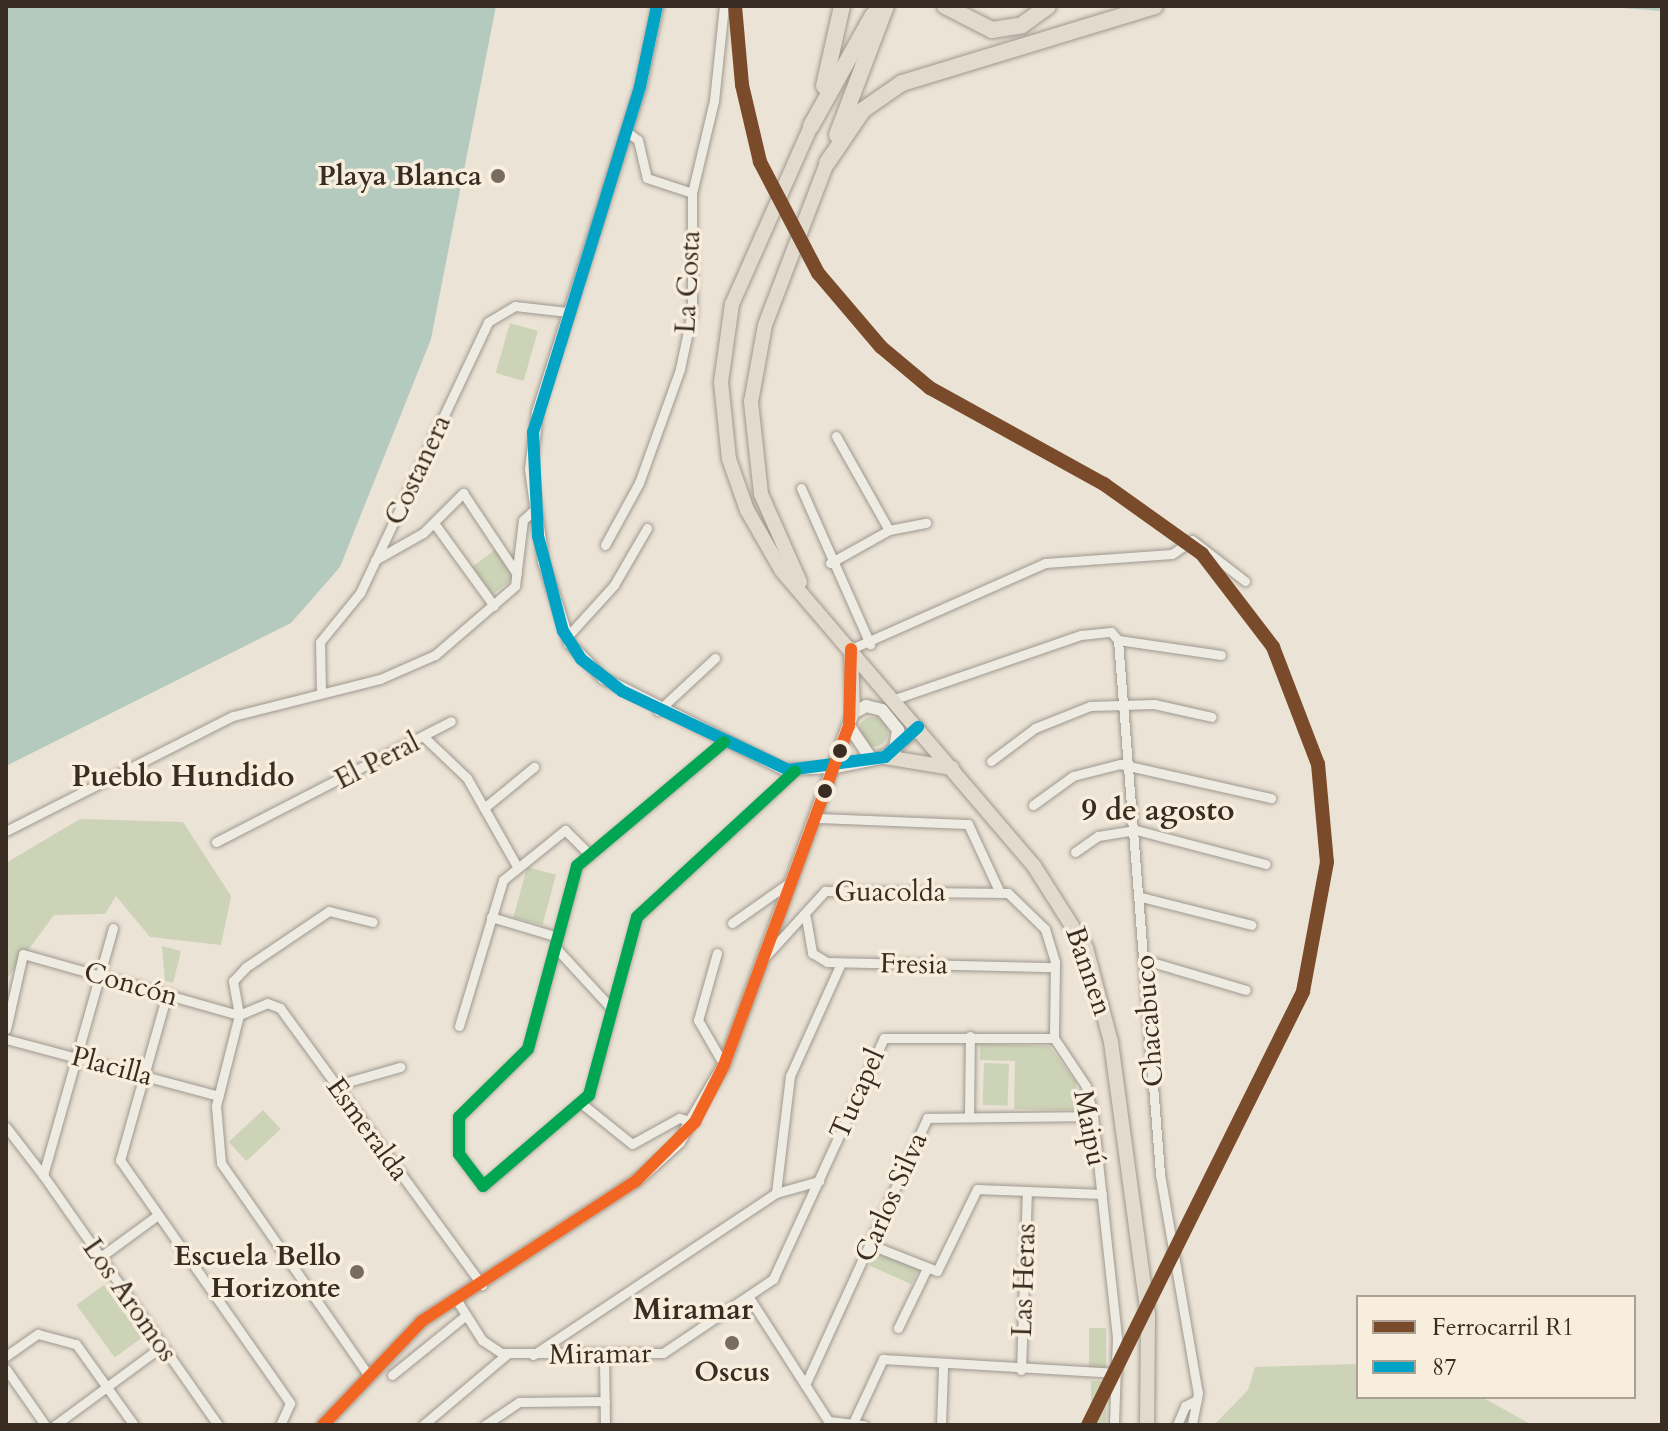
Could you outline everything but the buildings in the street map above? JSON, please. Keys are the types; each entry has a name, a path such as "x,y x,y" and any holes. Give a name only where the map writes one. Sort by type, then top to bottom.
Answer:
{"highway":[{"path":"811,126 842,6"},
{"path":"811,126 878,6"},
{"path":"827,163 886,6"},
{"path":"945,6 992,30 1022,25 1048,6"},
{"path":"827,163 863,110 902,83 1155,6"}],"main road":[{"path":"811,126 765,217 727,323 723,422 754,526 815,607"},
{"path":"815,607 770,520 752,440 756,364 787,267 827,163"},
{"name":"Bannen","path":"815,607 1061,901 1099,985 1150,1336 1147,1425"},
{"path":"323,1425 367,1373 456,1299 482,1285 647,1173 695,1122 724,1065 851,720 851,649"},
{"path":"851,720 869,705 895,699"},
{"path":"869,705 895,724 883,755"},
{"path":"851,720 883,755 952,769"},
{"path":"835,767 883,755 918,727"}],"street":[{"path":"657,6 626,131 533,432 534,510 566,638 593,670 658,711 795,771 835,767"},
{"name":"La Costa","path":"605,545 639,483 680,369 692,312 692,193 714,101 724,6"},
{"path":"626,131 638,140 647,178 692,193"},
{"name":"Costanera","path":"321,692 320,642 355,602 488,322 515,306 568,312"},
{"path":"836,436 889,530"},
{"path":"801,488 830,563 870,644"},
{"path":"375,560 434,523 463,493 517,574"},
{"path":"6,831 233,716 412,667 494,606 517,574 523,520 534,510"},
{"path":"434,523 494,606"},
{"path":"830,563 889,530 926,523"},
{"path":"566,638 614,585 647,528"},
{"path":"851,649 870,644 996,579 1045,563 1172,554 1192,540 1245,581"},
{"path":"895,699 1062,640 1108,632 1118,640 1221,655"},
{"name":"Chacabuco","path":"1118,640 1136,830 1160,1174 1197,1400"},
{"path":"658,711 715,658"},
{"path":"991,761 1049,720 1124,702 1212,717"},
{"name":"El Peral","path":"216,842 451,721"},
{"path":"424,737 460,770 518,868"},
{"path":"724,742 589,854 575,870 526,1053 459,1117 459,1154 483,1186 581,1103 592,1089 637,917 795,771"},
{"path":"1033,805 1073,776 1130,764 1271,798"},
{"path":"484,808 534,767"},
{"path":"817,818 968,824 1000,893 1012,895 1045,929 1055,967 1054,1038"},
{"path":"459,1026 501,883 565,830 589,854"},
{"path":"1075,852 1098,836 1136,830 1266,864"},
{"path":"732,923 793,880"},
{"name":"Guacolda","path":"764,958 806,918 825,891 1000,893"},
{"path":"1141,897 1252,925"},
{"path":"367,1373 230,1186 215,1139 218,1096 239,1015 233,981 270,950 329,911 373,922"},
{"path":"491,917 557,942 611,1008"},
{"name":"Fresia","path":"806,918 812,953 841,963 1055,967"},
{"path":"43,1175 113,928"},
{"path":"717,953 698,1020 724,1065"},
{"name":"Concón","path":"6,1029 23,954 239,1015"},
{"path":"1145,960 1246,990"},
{"path":"776,1193 790,1076 841,963"},
{"path":"167,994 120,1160 290,1403 280,1425"},
{"name":"Esmeralda","path":"239,1015 267,1003 280,1008 482,1285"},
{"path":"969,1114 970,1036"},
{"name":"Tucapel","path":"750,1299 777,1273 884,1038 1054,1038"},
{"name":"Maipú","path":"1054,1038 1086,1086 1093,1116 1117,1373 1114,1425"},
{"name":"Placilla","path":"6,1039 218,1096"},
{"path":"337,1085 400,1067"},
{"path":"581,1103 635,1144 675,1119 695,1122"},
{"name":"Carlos Silva","path":"805,1385 927,1118 969,1114 1093,1116"},
{"name":"Los Aromos","path":"6,1127 218,1425"},
{"path":"532,1355 776,1193 819,1181"},
{"path":"871,1245 927,1268 944,1267 972,1193 1027,1191 1102,1194"},
{"name":"Las Heras","path":"1021,1370 1027,1191"},
{"path":"99,1258 158,1215"},
{"path":"898,1328 927,1268"},
{"name":"Miramar","path":"456,1299 486,1344 507,1354 604,1357 663,1353 750,1299"},
{"path":"750,1299 830,1423 859,1424 883,1359 943,1368 1117,1373"},
{"path":"392,1375 466,1315"},
{"path":"6,1356 38,1334 76,1344 134,1425"},
{"path":"55,1425 162,1346"},
{"path":"423,1425 507,1354"},
{"path":"604,1357 605,1425"},
{"path":"941,1425 943,1368"},
{"path":"6,1369 45,1425"},
{"path":"1177,1425 1197,1400"},
{"path":"1192,1425 1197,1400"},
{"path":"485,1425 525,1401 605,1401"}],"shaded area":[{"path":"6,6 496,6 431,339 340,567 291,623 6,766"},
{"path":"510,323 538,331 524,381 496,373"},
{"path":"496,549 516,576 493,594 472,567"},
{"path":"873,717 884,721 888,732 884,743 873,747 862,743 858,732 862,721"},
{"path":"80,819 183,822 231,896 221,945 150,937 116,896 105,914 54,915 6,980 6,863"},
{"path":"527,867 556,875 543,925 514,917"},
{"path":"162,946 181,951 173,983 165,981"},
{"path":"980,1044 1049,1046 1076,1082 1076,1110 1014,1109 1015,1061 980,1060"},
{"path":"984,1063 1009,1064 1008,1106 983,1105"},
{"path":"263,1110 281,1129 246,1161 229,1142"},
{"path":"876,1251 918,1270 912,1284 869,1266"},
{"path":"104,1285 142,1338 115,1358 76,1305"},
{"path":"1089,1328 1106,1328 1106,1370 1089,1370"},
{"path":"1356,1364 1356,1399 1486,1399 1532,1425 1214,1425 1248,1390 1255,1367"},
{"path":"1091,1381 1106,1381 1106,1425 1091,1425"}],"waterway":[{"path":"1622,6 1662,9"}],"rail line":[{"name":"R1","path":"735,6 742,85 760,162 818,273 881,347 930,388 1104,484 1202,554 1273,647 1318,764 1327,862 1303,992 1088,1425"}],"transit line":[{"name":"87","path":"657,6 640,87 533,432 538,536 563,631 581,659 622,691 788,770 885,757 918,727"},
{"path":"323,1425 422,1321 636,1181 695,1122 724,1065 849,726 851,649"},
{"path":"724,742 577,866 528,1049 459,1117 459,1154 483,1186 589,1095 637,917 795,771"}],"place":[{"name":"Playa Blanca","path":"498,176"},
{"name":"Escuela Bello Horizonte","path":"357,1272"},
{"name":"Oscus","path":"732,1343"}],"district":[{"name":"Pueblo Hundido","path":"183,777"},
{"name":"9 de agosto","path":"1158,811"},
{"name":"Miramar","path":"693,1310"}]}
